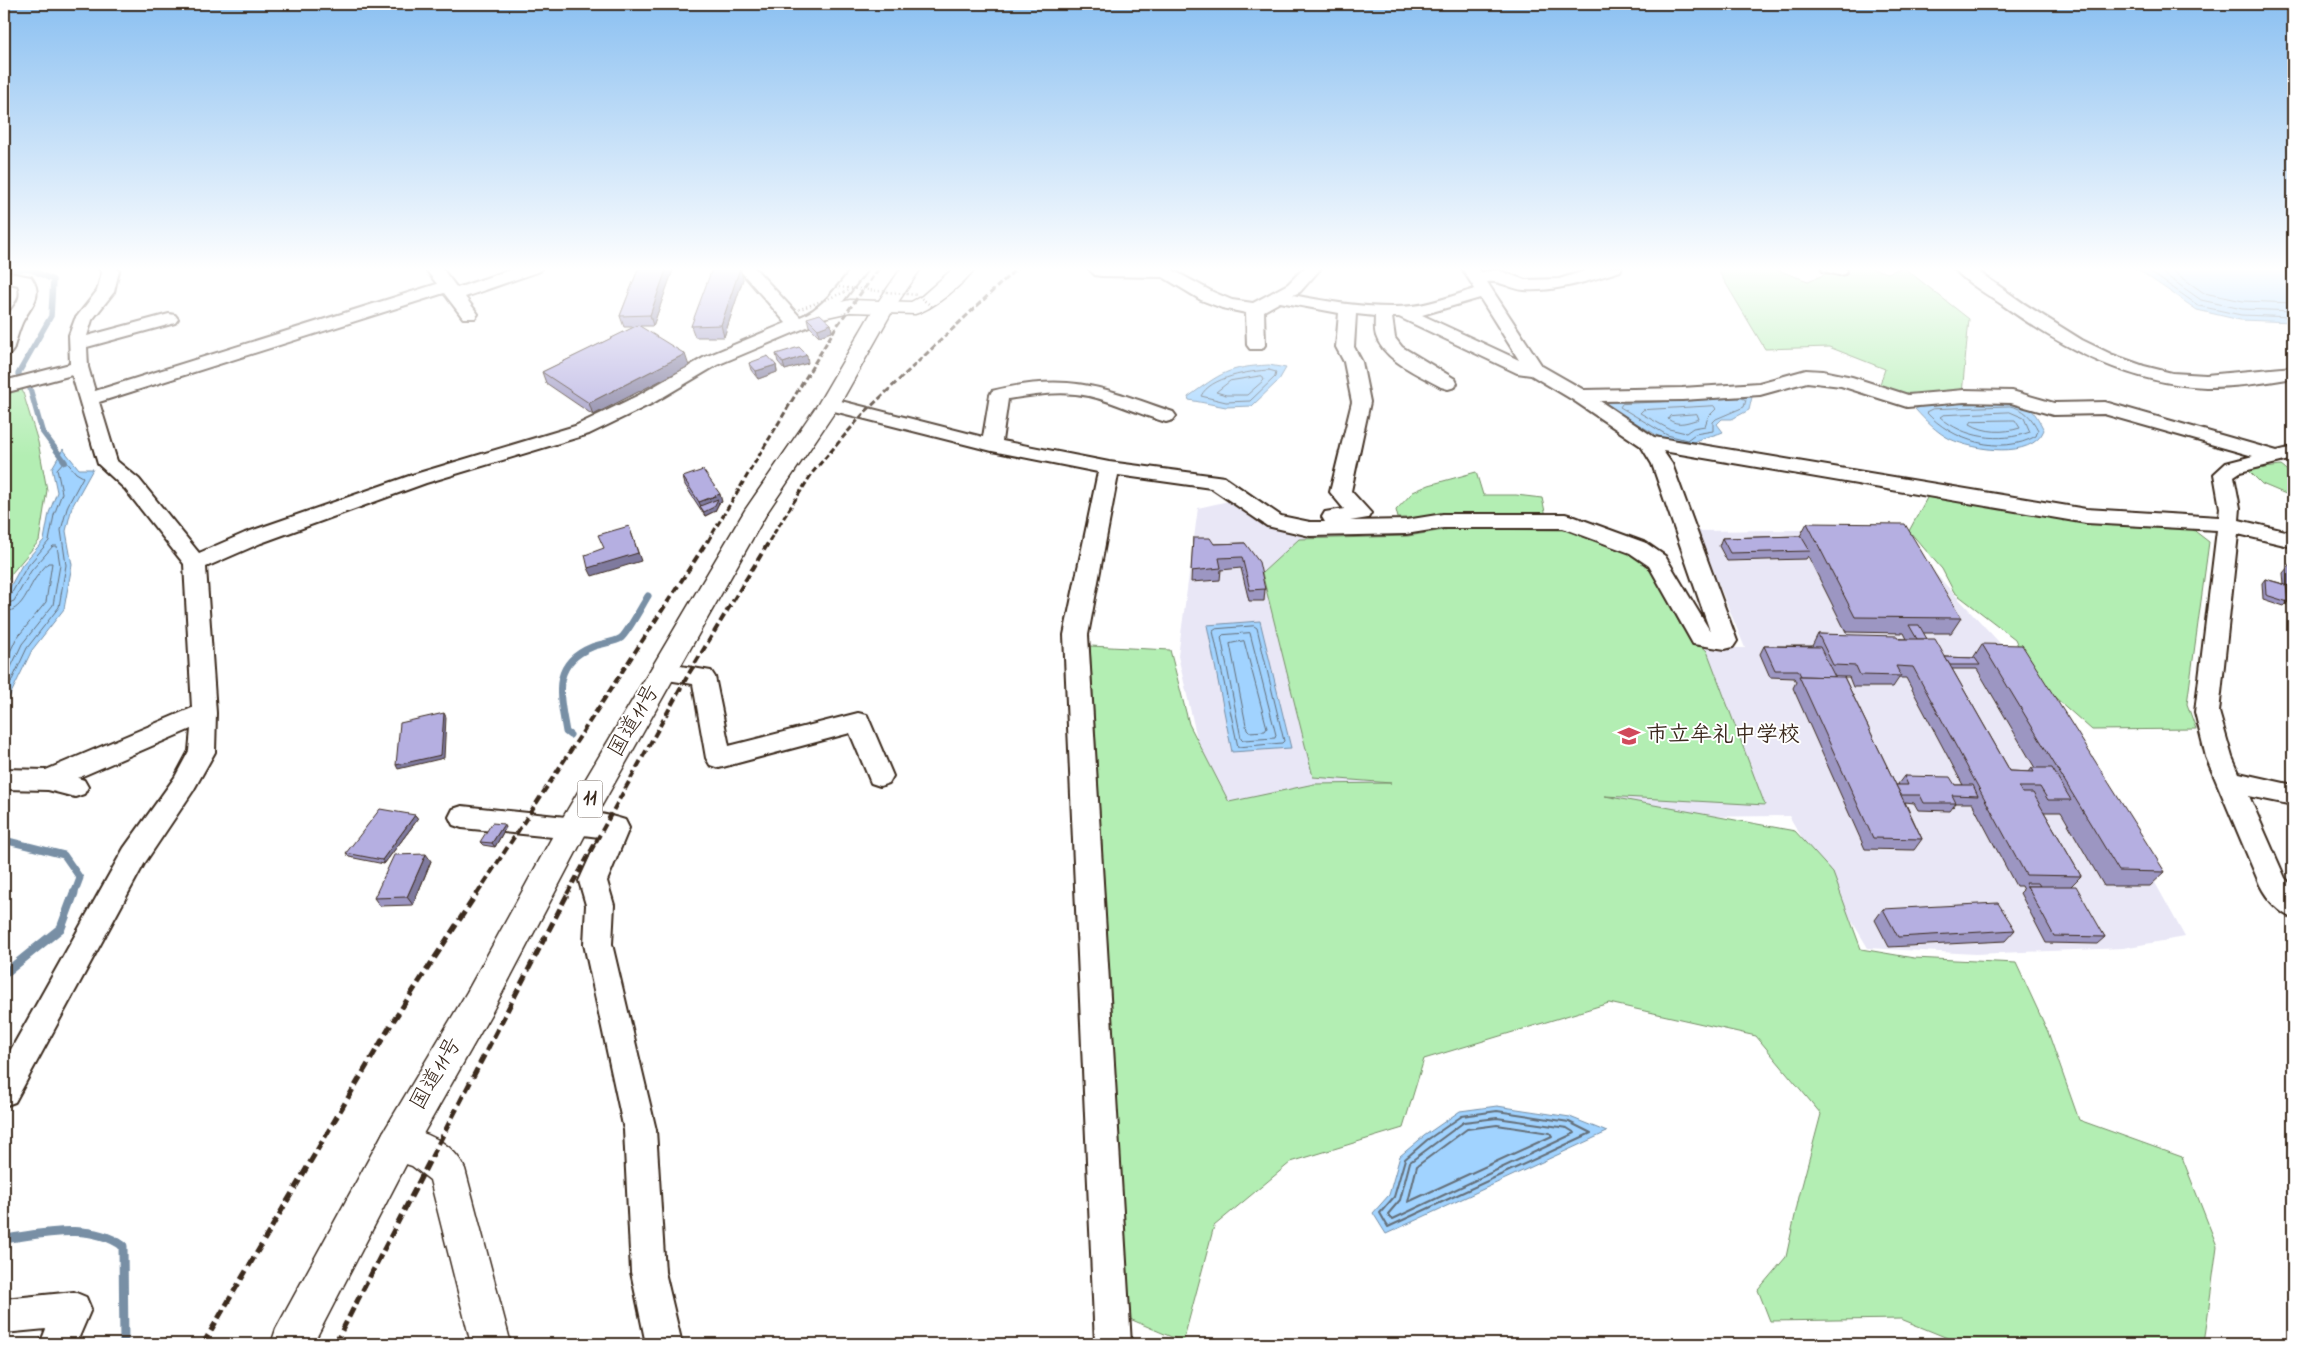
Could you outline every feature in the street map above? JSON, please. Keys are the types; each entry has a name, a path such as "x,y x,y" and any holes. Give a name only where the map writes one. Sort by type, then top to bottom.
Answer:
{"main road":[{"name":"国道11号","path":"290,1344 397,1144 479,1003 574,826 662,672 758,510 828,404 871,330"},
{"path":"397,1144 415,1148 431,1155 446,1170 491,1344"}],"street":[{"path":"4,350 8,330"},
{"path":"4,1091 134,856 184,784 202,752 204,713 195,563 132,484 108,464 79,368 78,335 80,330"},
{"path":"78,344 148,330"},
{"path":"88,399 318,330"},
{"path":"195,563 253,538 419,479 582,430 646,399 711,361 772,330"},
{"path":"1256,330 1256,345"},
{"path":"1310,529 1322,519 1361,513 1340,492 1361,402 1353,362 1345,347 1346,330"},
{"path":"1384,330 1385,337 1399,354 1448,383"},
{"path":"828,404 992,445 1109,468 1217,482 1274,520 1310,529 1406,528 1443,521 1565,520 1638,548 1657,561 1701,638 1725,641 1662,464 1648,442 1580,396 1536,370 1524,369 1440,330"},
{"path":"1510,330 1536,370"},
{"path":"2054,330 2090,351 2126,366 2162,376 2204,381 2240,380 2293,373"},
{"path":"8,386 79,368"},
{"path":"1580,396 1682,394 1760,389 1806,376 1823,377 1845,381 1907,401 1964,396 2012,397 2053,409 2105,408 2284,454"},
{"path":"992,445 999,395 1062,387 1081,389 1104,394 1166,416"},
{"path":"1648,442 2086,516 2227,524 2293,540"},
{"path":"2284,454 2233,466 2224,474 2230,508 2207,712 2220,757 2274,885 2293,906"},
{"path":"1109,468 1076,635 1113,1344"},
{"path":"662,672 703,677 719,758 858,722 880,776"},
{"path":"48,780 204,713"},
{"path":"4,779 48,780 75,787"},
{"path":"2230,782 2293,795"},
{"path":"462,817 616,828 593,881 600,905 598,944 640,1130 648,1272 664,1344"},
{"path":"4,1316 74,1308 58,1344"}],"shaded area":[{"name":"市立牟礼中学校","path":"1233,500 1273,527 1295,535 1406,534 1448,526 1571,527 1646,558 1688,629 1707,648 1745,648 1697,531 1894,529 2010,654 2147,868 2185,937 2123,948 1975,954 1868,948 1789,816 1216,821 1178,656 1198,508"}],"green space":[{"path":"1754,330 1968,330 1962,394 1905,397 1879,387 1885,369 1829,347 1765,349"},
{"path":"21,386 38,442 47,490 39,541 11,574 4,588 4,499 6,498 4,495 4,393"},
{"path":"2281,466 2293,475 2293,497 2262,484 2248,470"},
{"path":"1476,472 1483,495 1516,495 1542,498 1546,516 1398,518 1396,510 1413,492 1429,485"},
{"path":"1928,496 2191,528 2209,542 2187,704 2196,729 2092,730 2032,677 2015,639 1954,592 1942,569 1909,531"},
{"path":"1450,529 1572,530 1615,545 1643,562 1656,578 1682,628 1707,651 1765,805 1605,796 1795,831 1833,873 1861,949 1914,958 2016,963 2048,1032 2079,1120 2182,1157 2217,1246 2204,1344 1962,1344 1901,1319 1770,1321 1758,1290 1786,1257 1799,1197 1821,1114 1756,1036 1609,1003 1424,1059 1403,1128 1291,1162 1214,1226 1183,1342 1130,1319 1090,646 1170,650 1189,724 1229,802 1314,784 1391,783 1313,777 1262,573 1299,539 1408,536"}],"water":[{"path":"1269,365 1286,368 1279,380 1252,406 1226,407 1189,400 1188,397 1226,373 1244,367"},
{"path":"1743,392 1752,397 1749,410 1732,419 1722,419 1717,424 1723,432 1689,445 1665,440 1602,403 1602,400"},
{"path":"2011,401 2023,404 2032,410 2044,430 2028,446 2015,449 1987,449 1950,439 1935,429 1915,409 1930,404"},
{"path":"63,449 79,469 93,469 72,507 66,531 72,565 64,609 32,650 4,708 4,598 22,565 44,540 49,513 57,492 52,468"},
{"path":"1260,621 1291,748 1232,752 1207,625"},
{"path":"1497,1106 1570,1117 1607,1132 1386,1234 1373,1213 1389,1195 1400,1156 1424,1136 1460,1111"}],"building":[{"path":"628,330 646,330 685,354 589,403 542,372"},
{"path":"799,347 807,355 783,363 776,354"},
{"path":"768,356 776,365 756,371 749,363"},
{"path":"703,470 720,494 699,502 683,477"},
{"path":"718,499 714,507 704,512 700,506"},
{"path":"1807,523 1905,524 1961,618 1855,617"},
{"path":"629,526 638,553 588,568 585,555 604,548 598,535"},
{"path":"1801,536 1810,551 1730,553 1722,538"},
{"path":"1193,538 1210,538 1214,544 1245,543 1259,562 1265,589 1250,590 1242,557 1219,558 1221,568 1191,571"},
{"path":"2265,579 2286,585 2288,602 2266,595"},
{"path":"1909,625 1919,625 1927,639 1917,639"},
{"path":"1818,634 1897,636 1899,639 1935,639 2010,771 2034,772 2032,768 2052,768 2071,800 2048,800 2040,787 2019,787 2022,793 2033,793 2081,876 2026,875 1913,667 1896,666 1901,676 1860,675 1856,666 1833,665"},
{"path":"1982,644 2022,645 2165,872 2119,871"},
{"path":"1764,646 1820,647 1835,677 1801,676 1798,670 1775,670"},
{"path":"1945,657 1975,658 1980,665 1950,665"},
{"path":"1799,676 1844,677 1922,839 1873,838"},
{"path":"444,713 441,755 396,765 400,723"},
{"path":"1904,776 1950,777 1955,785 1973,785 1978,796 1952,795 1956,803 1924,803 1920,795 1901,795 1896,785 1908,785"},
{"path":"380,809 415,815 382,860 346,853"},
{"path":"492,823 504,824 492,843 480,842"},
{"path":"426,854 407,897 374,898 394,855"},
{"path":"2025,883 2038,883 2040,886 2027,886 2029,890"},
{"path":"2027,886 2076,886 2105,937 2054,936"},
{"path":"1998,903 2015,930 1898,937 1883,909"}],"waterway":[{"path":"43,330 18,374 29,385 42,431 65,462"},
{"path":"570,735 566,732 561,694 561,682 569,662 592,647 621,638 648,596"},
{"path":"4,840 64,855 80,878 74,894"},
{"path":"4,974 61,928 74,893"},
{"path":"4,1239 50,1233 81,1232 96,1234 123,1246 124,1344"}],"railway":[{"path":"708,541 834,330"},
{"path":"769,541 813,472 864,413 952,330"},
{"path":"477,894 708,540"},
{"path":"567,894 688,675 770,540"},
{"path":"203,1344 392,1023 477,893"},
{"path":"335,1344 568,893"}],"place":[{"name":"市立牟礼中学校","path":"1629,736"}]}
